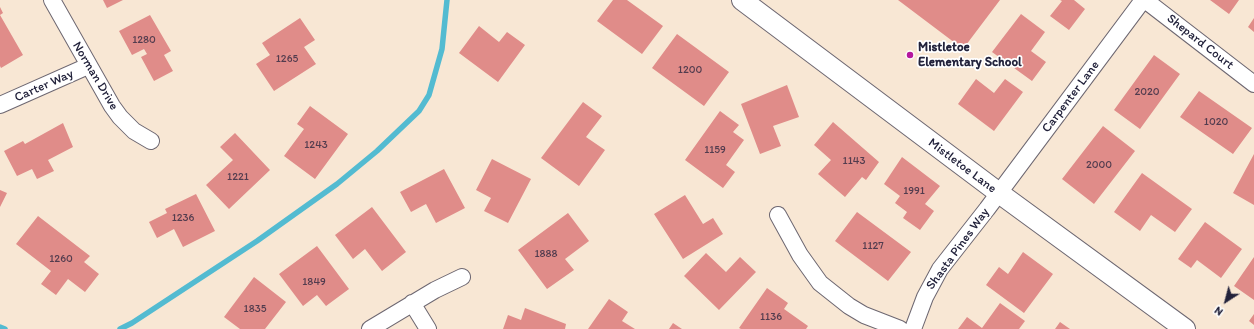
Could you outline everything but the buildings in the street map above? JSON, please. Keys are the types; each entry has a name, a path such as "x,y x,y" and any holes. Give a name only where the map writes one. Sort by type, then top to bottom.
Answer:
{"street":[{"name":"Norman Drive","path":"52,0 88,66 120,118 134,131 151,141"},
{"name":"Mistletoe Lane","path":"742,0 999,193 1185,329"},
{"name":"Carpenter Lane","path":"999,193 1144,0"},
{"name":"Shepard Court","path":"1144,0 1254,84"},
{"name":"Carter Way","path":"0,105 88,66"},
{"name":"Shasta Pines Way","path":"913,329 925,297 940,270 999,193"},
{"path":"778,215 800,254 820,283 849,306 864,315 900,329"},
{"path":"370,329 435,290 462,277"},
{"path":"412,304 428,329"}],"waterway":[{"path":"120,329 132,323 257,241 337,184 377,151 419,111 429,95 442,49 447,0"},
{"path":"0,327 5,329"}],"place":[{"name":"Mistletoe Elementary School","path":"910,55"}]}
